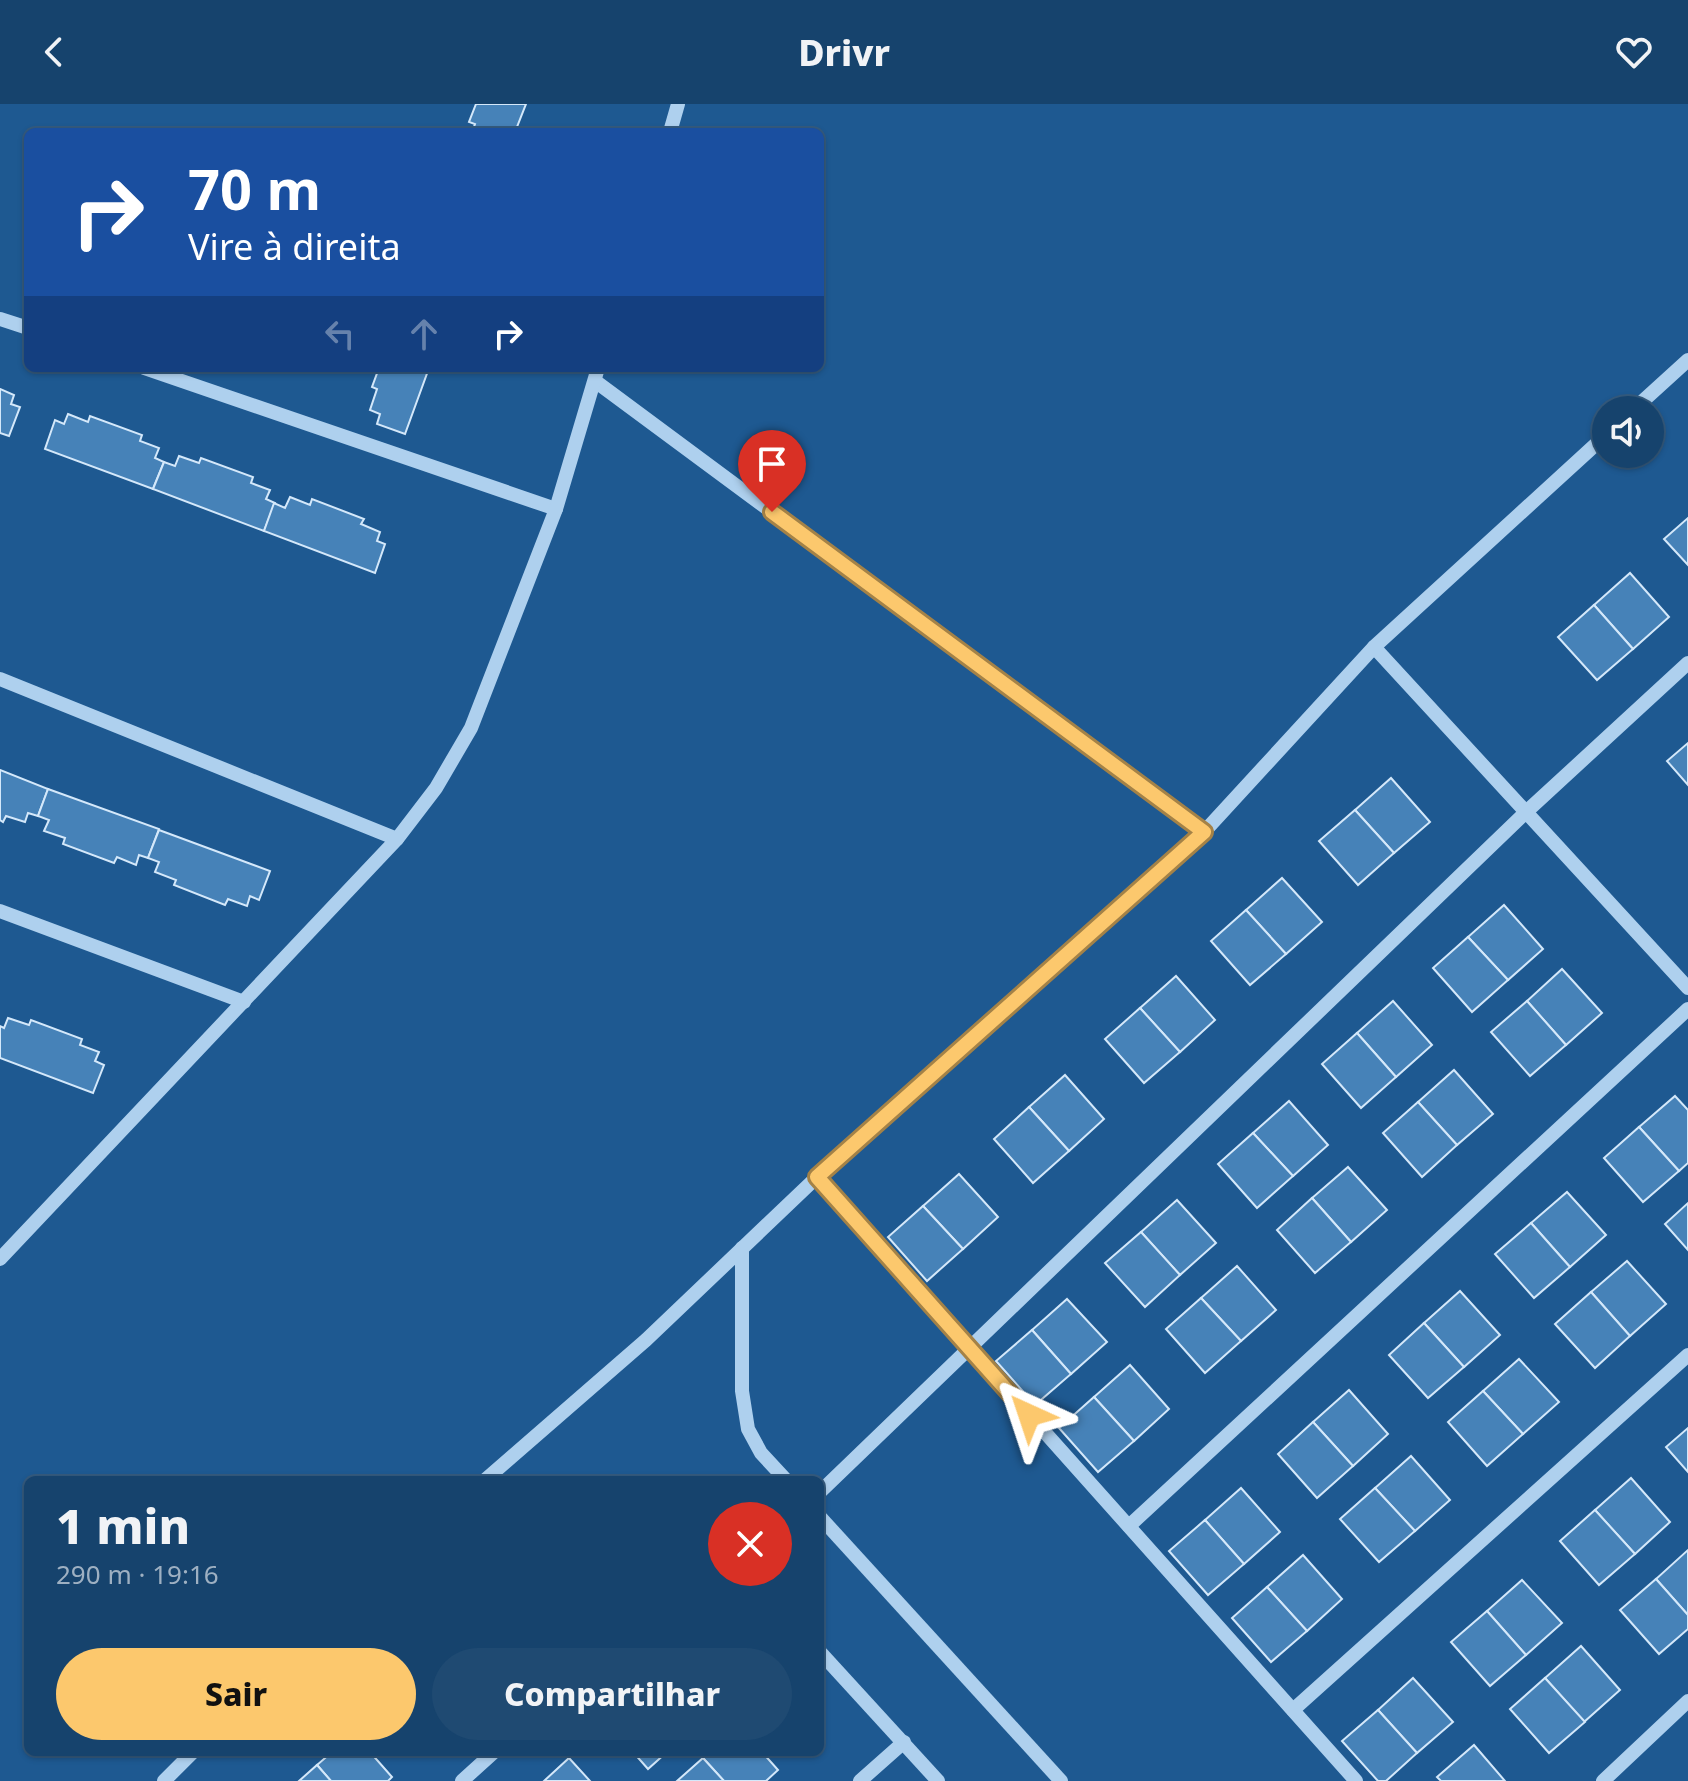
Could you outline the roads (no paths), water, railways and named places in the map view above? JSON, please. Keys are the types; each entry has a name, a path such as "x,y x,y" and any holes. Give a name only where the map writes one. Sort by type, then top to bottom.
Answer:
{"street":[{"path":"671,128 678,104"},
{"path":"0,319 24,327"},
{"path":"1648,396 1688,360"},
{"path":"156,372 556,509"},
{"path":"0,1259 397,839 436,788 471,728 556,509 596,374 1204,832"},
{"path":"490,1476 646,1340 817,1177 1204,832 1374,647 1592,448"},
{"path":"1374,647 1688,988"},
{"path":"824,1488 1526,812 1688,663"},
{"path":"0,679 397,839"},
{"path":"0,911 244,1002"},
{"path":"1129,1526 1688,1009"},
{"path":"817,1177 1356,1781"},
{"path":"742,1248 742,1391 748,1429 761,1453 782,1476"},
{"path":"1293,1710 1688,1355"},
{"path":"824,1521 1061,1781"},
{"path":"824,1656 938,1781"},
{"path":"1603,1781 1688,1701"},
{"path":"860,1781 904,1742"},
{"path":"164,1781 189,1756"},
{"path":"462,1781 490,1756"}]}
